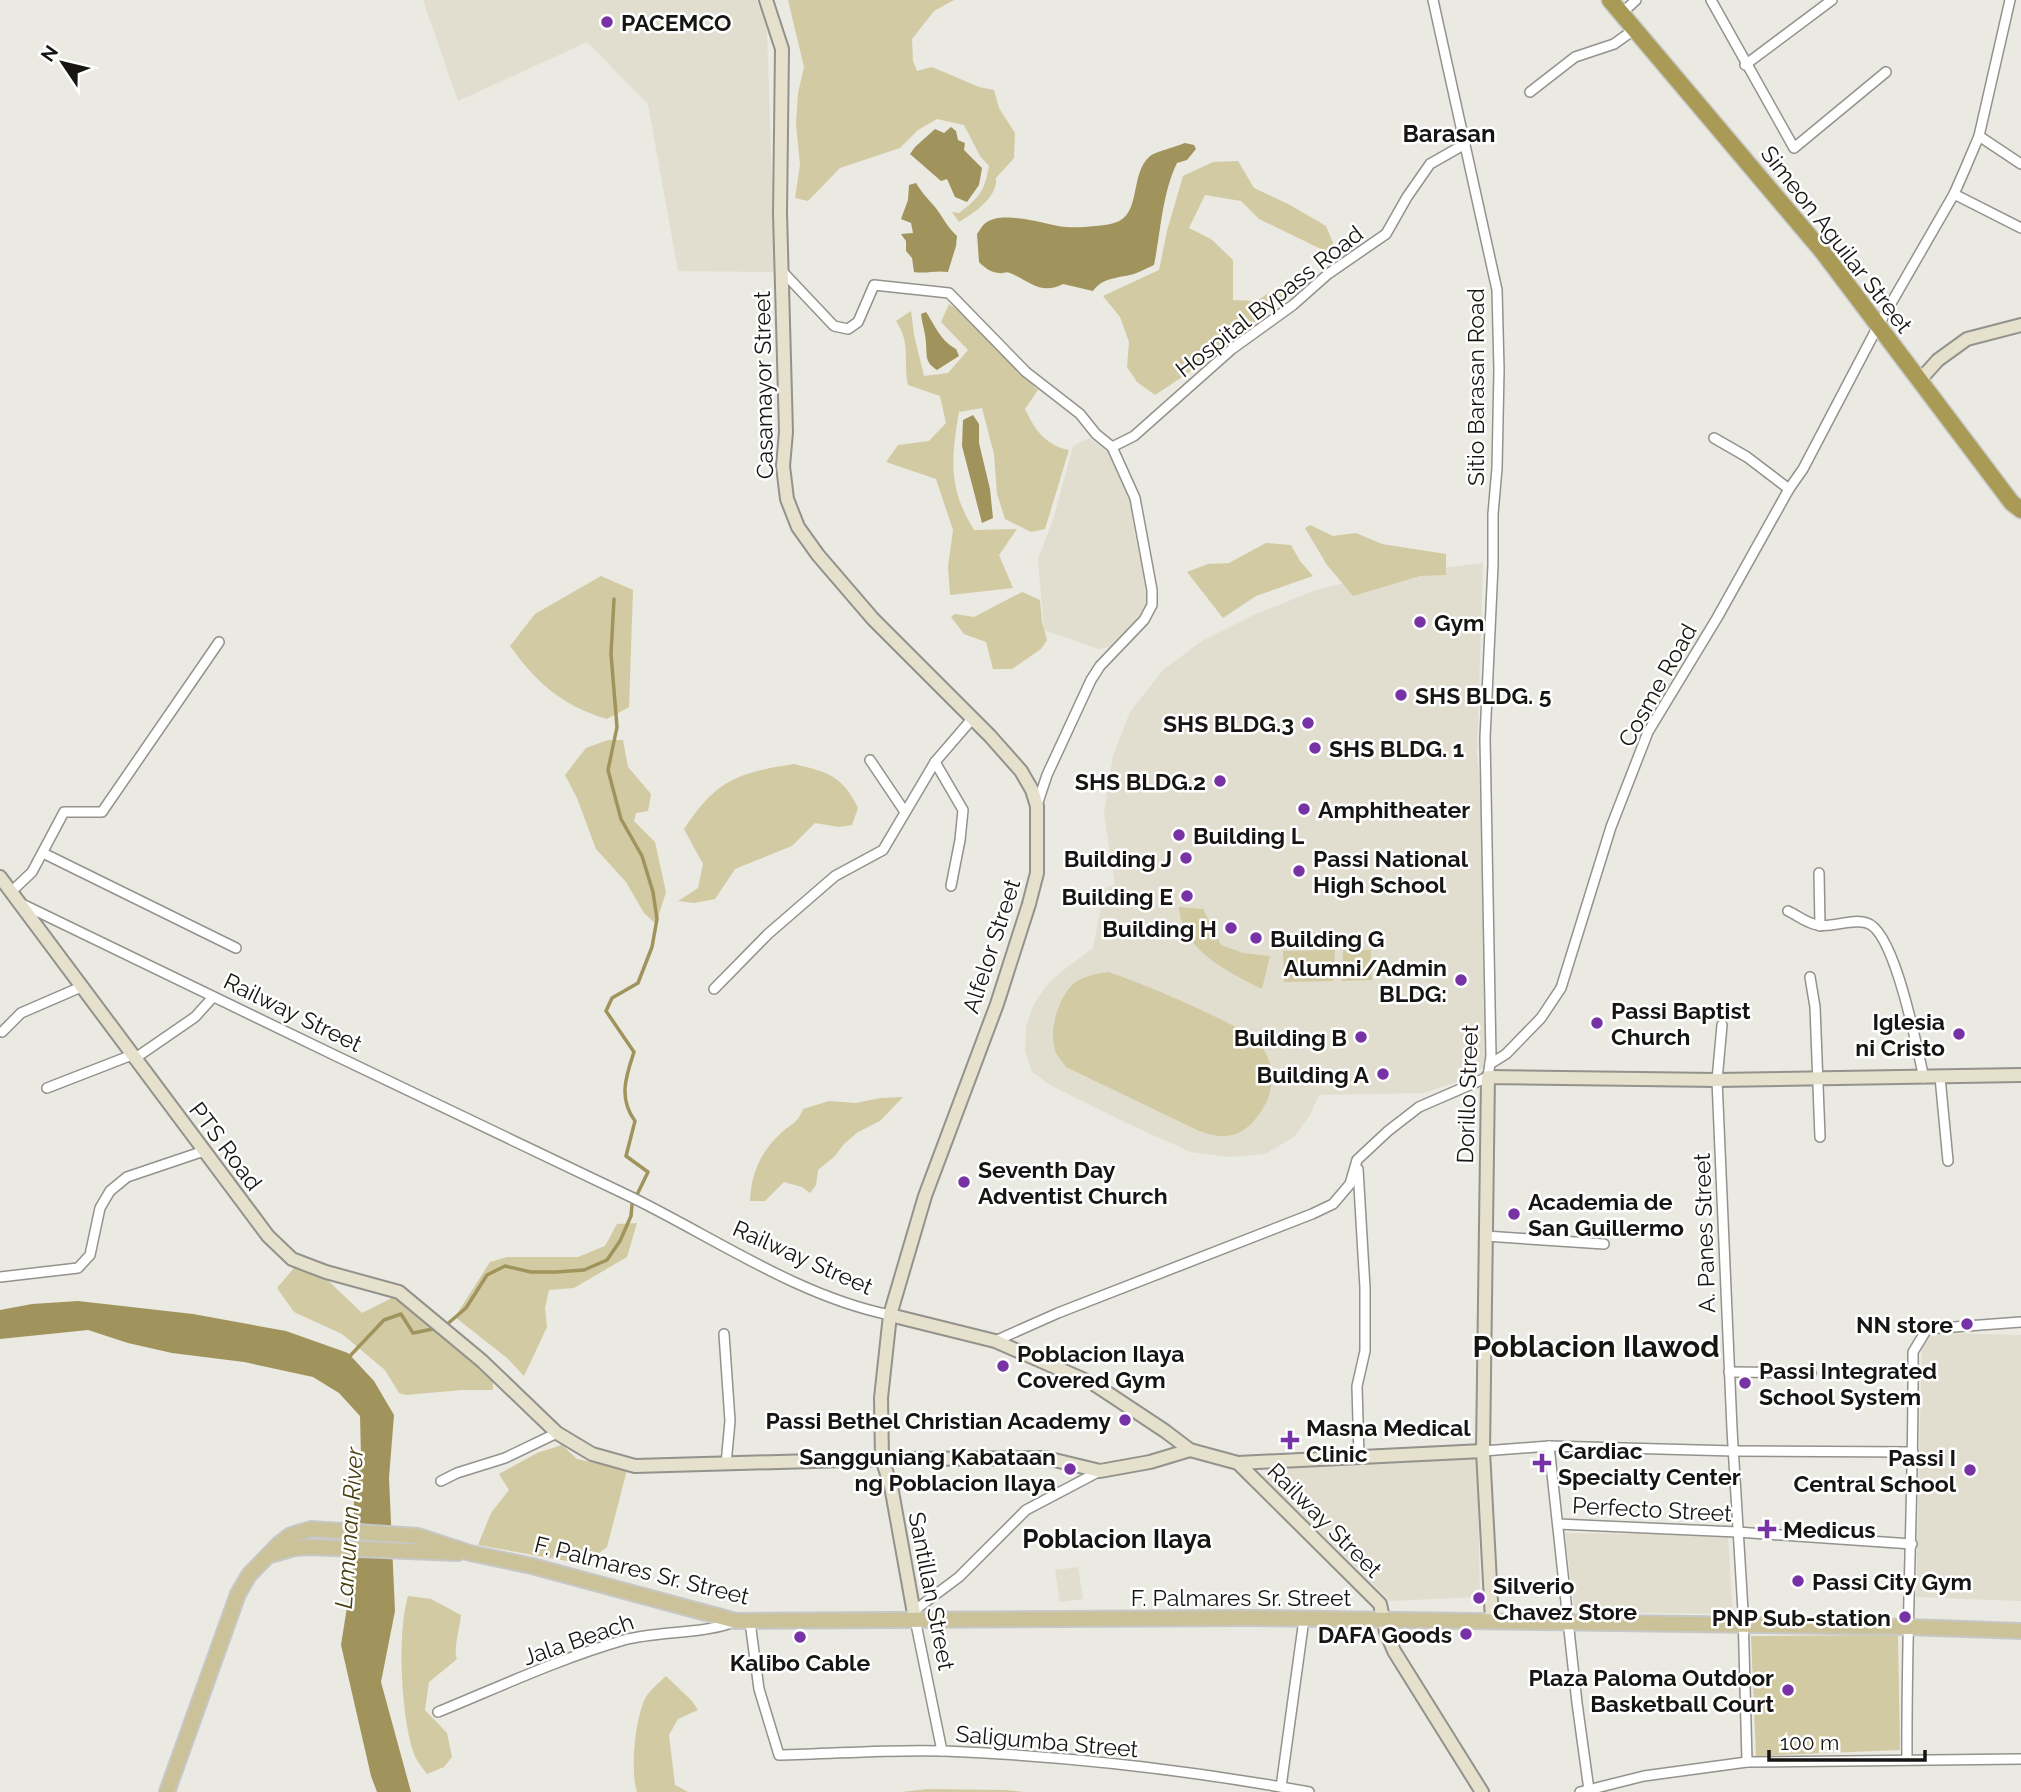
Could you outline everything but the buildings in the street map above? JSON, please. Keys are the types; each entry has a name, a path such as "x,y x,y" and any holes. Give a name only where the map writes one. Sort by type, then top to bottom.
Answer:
{"highway":[{"name":"Simeon Aguilar Street","path":"1610,0 1822,251 2012,503 2021,510"}],"main road":[{"name":"F. Palmares Sr. Street","path":"268,1555 291,1535 311,1529 404,1535 432,1539 470,1553 532,1566 743,1621 915,1615 1492,1620 2021,1631"},
{"name":"F. Palmares Sr. Street","path":"268,1555 294,1548 327,1547 470,1553"},
{"path":"167,1792 238,1594 249,1574 268,1555"}],"street":[{"name":"Casamayor Street","path":"766,0 782,49 780,213 786,432 783,466 787,499 794,517 818,555 873,619 1021,771 1032,790 1037,806"},
{"name":"Sitio Barasan Road","path":"1433,0 1497,290 1497,468 1485,738"},
{"path":"1622,13 1636,0"},
{"path":"1711,0 1745,65 1794,148 1886,72"},
{"path":"1745,65 1832,0"},
{"name":"Cosme Road","path":"1357,1160 1419,1107 1489,1070 1541,1018 1561,988 1611,827 1647,732 1803,469 1878,326 1954,194 1979,136 2010,0"},
{"path":"1530,92 1575,57 1614,44 1634,29"},
{"path":"1979,136 2021,163"},
{"name":"Hospital Bypass Road","path":"1112,447 1134,436 1232,349 1293,305 1328,274 1386,234 1430,164 1465,144"},
{"path":"1954,194 2021,228"},
{"path":"782,271 834,326 848,329 858,322 874,285 949,293 1026,372 1080,414 1096,434 1112,447"},
{"path":"1919,381 1938,360 1967,339 2021,325"},
{"path":"1714,438 1747,457 1790,489"},
{"name":"Alfelor Street","path":"890,1315 925,1196 961,1094 997,1004 1029,904 1037,873 1037,806 1047,775 1091,680 1100,666 1144,620 1152,605 1152,590 1135,498 1112,447"},
{"path":"6,893 32,872 64,812 102,812 219,642"},
{"path":"714,989 768,933 835,876 883,850 935,762 972,719"},
{"name":"Dorillo Street","path":"1485,738 1489,1070 1483,1451 1492,1620"},
{"path":"870,760 905,812"},
{"path":"935,762 963,810 951,886"},
{"path":"43,853 236,948"},
{"path":"1819,873 1820,926"},
{"name":"PTS Road","path":"0,877 6,893 20,903 268,1237 292,1259 326,1272 399,1292 482,1361 557,1433 592,1454 635,1466 882,1459 1046,1458 1100,1471"},
{"name":"Railway Street","path":"20,903 631,1197 793,1280 855,1308 995,1341 1094,1384 1190,1450 1238,1463 1380,1604 1394,1651 1482,1792"},
{"path":"1788,911 1820,926 1866,922 1876,928 1888,948 1903,991 1924,1078"},
{"path":"1810,977 1815,1007 1820,1137"},
{"path":"2,1032 21,1013 81,987"},
{"path":"47,1088 133,1057 195,1017 213,998"},
{"name":"A. Panes Street","path":"1723,1025 1717,1080 1747,1762"},
{"path":"1489,1070 1717,1080 2021,1075"},
{"path":"1940,1077 1948,1161"},
{"path":"0,1277 78,1268 90,1255 100,1208 110,1191 127,1177 204,1151"},
{"path":"995,1341 1058,1313 1333,1204 1350,1184 1357,1160"},
{"path":"1357,1160 1365,1288 1365,1351 1357,1386 1359,1457"},
{"path":"1485,1236 1604,1244"},
{"name":"Santillan Street","path":"890,1315 881,1398 882,1459 891,1486 905,1571 942,1751"},
{"path":"1907,1760 1913,1352 1927,1329 2021,1322"},
{"path":"724,1334 730,1420 726,1465"},
{"path":"1729,1372 1811,1373"},
{"path":"441,1481 457,1473 505,1458 557,1433"},
{"path":"1238,1463 1549,1446 1913,1452"},
{"path":"1549,1446 1569,1622 1584,1791 1644,1776 1747,1762 2021,1759"},
{"path":"915,1615 959,1577 1026,1510 1100,1471 1150,1462 1190,1450"},
{"name":"Perfecto Street","path":"1558,1524 1737,1532 1912,1544"},
{"path":"1281,1787 1304,1619"},
{"name":"Jala Beach","path":"438,1712 592,1650 627,1639 743,1621"},
{"name":"Saligumba Street","path":"743,1621 759,1689 779,1755 942,1751 1099,1762 1309,1792"}],"shaded area":[{"path":"423,0 757,0 767,30 775,272 678,271 648,104 587,42 458,101"},
{"path":"788,0 954,0 934,11 912,39 913,61 917,71 932,67 979,87 994,90 999,108 1015,133 1014,158 996,178 993,192 984,204 959,222 952,212 959,213 976,198 983,188 989,166 980,156 964,125 937,119 918,130 900,148 840,168 808,201 795,198 800,165 796,123 798,93 804,67"},
{"path":"951,127 956,131 958,140 965,143 964,150 982,168 979,185 967,202 955,197 947,179 941,181 910,154 935,129 944,133"},
{"path":"1185,143 1194,145 1196,149 1187,160 1177,163 1172,175 1154,265 1103,282 1093,291 1063,284 1041,288 1007,272 990,271 979,262 977,234 986,223 994,219 1026,219 1071,227 1104,225 1123,219 1132,203 1139,173 1150,156"},
{"path":"1238,161 1254,188 1326,226 1336,250 1325,251 1259,219 1241,201 1205,195 1189,228 1211,239 1233,260 1233,300 1256,301 1305,271 1272,306 1235,338 1155,395 1137,382 1127,367 1129,342 1120,317 1103,296 1159,270 1183,176 1213,162"},
{"path":"916,183 957,236 948,272 914,272 912,258 906,251 906,241 901,234 913,233 911,223 901,219 908,200 909,185"},
{"path":"949,304 980,325 1008,361 1038,390 1025,409 1029,417 1047,440 1069,450 1045,529 1031,532 1005,519 997,494 994,454 982,408 959,412 953,459 956,487 974,530 1017,529 999,555 1013,588 950,595 948,567 953,530 936,479 886,462 898,445 929,441 946,423 940,396 908,385 905,344 896,321 911,311 924,376 948,373 968,350 941,322"},
{"path":"926,312 942,337 956,349 959,356 937,370 930,364 927,356 921,314"},
{"path":"973,415 979,424 979,443 990,489 993,518 982,523 962,446 963,420"},
{"path":"1089,438 1108,452 1132,505 1135,536 1149,592 1147,606 1134,625 1115,646 1099,649 1044,630 1038,559 1054,517 1073,446"},
{"path":"1310,525 1333,536 1356,533 1382,544 1446,554 1446,575 1420,576 1353,596 1327,565 1305,528"},
{"path":"1266,543 1291,545 1313,576 1256,596 1223,618 1187,572 1208,564 1229,563"},
{"name":"Passi National High School","path":"1483,563 1477,753 1483,828 1485,1067 1454,1083 1424,1093 1319,1095 1310,1115 1294,1137 1265,1154 1228,1157 1191,1152 1052,1086 1032,1072 1025,1051 1026,1027 1034,1004 1046,986 1093,948 1105,888 1115,885 1104,814 1113,755 1130,712 1163,670 1202,641 1254,615 1319,589 1383,575"},
{"path":"601,576 633,590 629,707 607,719 563,700 551,691 510,646 535,614"},
{"path":"1022,592 1040,600 1047,640 1041,649 1012,669 993,669 986,642 964,634 951,617 955,614 974,617"},
{"path":"608,740 623,740 628,767 651,794 648,811 636,813 634,821 655,842 666,892 656,924 644,913 626,882 596,849 577,798 565,775 586,748"},
{"path":"794,764 825,773 840,782 858,808 852,825 839,827 815,823 792,846 735,869 715,899 694,903 678,901 698,888 703,864 684,829 707,799 730,781 743,775"},
{"path":"1179,907 1203,909 1221,945 1243,953 1270,956 1262,989 1222,967 1198,948 1182,922"},
{"path":"1335,950 1333,981 1284,982 1283,951"},
{"path":"1343,950 1371,950 1372,980 1342,981"},
{"path":"1108,972 1211,1015 1259,1043 1269,1061 1271,1090 1263,1108 1249,1126 1232,1135 1208,1134 1066,1067 1054,1045 1058,1008 1072,985 1080,979"},
{"path":"903,1097 880,1121 858,1132 818,1170 816,1185 810,1193 802,1187 784,1182 765,1201 750,1201 752,1182 763,1155 774,1140 796,1121 803,1109 829,1101 856,1103"},
{"path":"637,1223 627,1257 574,1288 549,1290 545,1308 547,1327 524,1376 507,1358 455,1317 490,1262 507,1257 578,1257 605,1246 617,1224"},
{"path":"294,1268 316,1269 362,1313 394,1297 420,1310 493,1381 493,1390 406,1395 399,1393 385,1370 342,1334 294,1312 277,1288"},
{"path":"78,1301 193,1314 286,1331 348,1353 374,1381 394,1415 389,1478 395,1611 381,1682 411,1792 377,1792 341,1645 353,1569 354,1495 361,1456 360,1416 339,1393 313,1377 244,1362 172,1353 88,1330 0,1339 0,1310 32,1304"},
{"name":"Passi I Central School","path":"1932,1333 2021,1335 2021,1601 1916,1597 1922,1342"},
{"path":"562,1445 577,1459 627,1470 607,1547 584,1564 478,1545 491,1513 509,1490 499,1474 537,1453"},
{"path":"1477,1457 1480,1597 1390,1601 1263,1476 1268,1465"},
{"path":"1565,1533 1728,1535 1733,1614 1575,1612"},
{"path":"1078,1567 1083,1599 1060,1602 1055,1570"},
{"path":"408,1596 431,1599 461,1615 456,1644 457,1659 429,1682 425,1710 447,1733 452,1757 444,1767 427,1774 413,1751 403,1695 402,1631"},
{"path":"1898,1635 1900,1750 1756,1756 1751,1636"},
{"path":"666,1676 698,1710 678,1719 669,1735 675,1785 688,1792 637,1792 634,1758 639,1717 646,1697"},
{"path":"928,1789 1005,1790 1024,1792 901,1792"}],"waterway":[{"path":"445,1326 466,1308 487,1275 505,1266 531,1272 556,1272 584,1270 607,1260 620,1241 631,1216 632,1205 648,1172 626,1156 635,1121 625,1095 626,1078 634,1052 606,1011 612,998 638,983 652,947 657,919 653,892 642,856 621,819 608,770 617,727 611,654 614,599"},
{"path":"348,1358 384,1320 401,1314 413,1333 438,1328"}],"place":[{"name":"PACEMCO","path":"607,22"},
{"name":"Gym","path":"1420,622"},
{"name":"SHS BLDG. 5","path":"1401,695"},
{"name":"SHS BLDG.3","path":"1308,723"},
{"name":"SHS BLDG. 1","path":"1315,748"},
{"name":"SHS BLDG.2","path":"1220,781"},
{"name":"Amphitheater","path":"1304,809"},
{"name":"Building L","path":"1179,835"},
{"name":"Building J","path":"1186,858"},
{"name":"Passi National High School","path":"1299,871"},
{"name":"Building E","path":"1187,896"},
{"name":"Building H","path":"1231,928"},
{"name":"Building G","path":"1256,938"},
{"name":"Alumni/Admin BLDG:","path":"1461,980"},
{"name":"Passi Baptist Church","path":"1597,1023"},
{"name":"Iglesia ni Cristo","path":"1959,1034"},
{"name":"Building B","path":"1361,1037"},
{"name":"Building A","path":"1383,1074"},
{"name":"Seventh Day Adventist Church","path":"964,1182"},
{"name":"Academia de San Guillermo","path":"1514,1214"},
{"name":"NN store","path":"1967,1324"},
{"name":"Poblacion Ilaya Covered Gym","path":"1003,1366"},
{"name":"Passi Integrated School System","path":"1745,1383"},
{"name":"Passi Bethel Christian Academy","path":"1125,1420"},
{"name":"Masna Medical Clinic","path":"1290,1440"},
{"name":"Cardiac Specialty Center","path":"1542,1463"},
{"name":"Sangguniang Kabataan ng Poblacion Ilaya","path":"1070,1469"},
{"name":"Passi I Central School","path":"1970,1470"},
{"name":"Medicus","path":"1767,1529"},
{"name":"Passi City Gym","path":"1798,1581"},
{"name":"Silverio Chavez Store","path":"1479,1598"},
{"name":"PNP Sub-station","path":"1905,1617"},
{"name":"DAFA Goods","path":"1466,1634"},
{"name":"Kalibo Cable","path":"800,1637"},
{"name":"Plaza Paloma Outdoor Basketball Court","path":"1788,1690"}],"district":[{"name":"Barasan","path":"1449,133"},
{"name":"Poblacion Ilawod","path":"1596,1346"},
{"name":"Poblacion Ilaya","path":"1117,1539"}],"water label":[{"name":"Lamunan River","path":"349,1528"}]}
